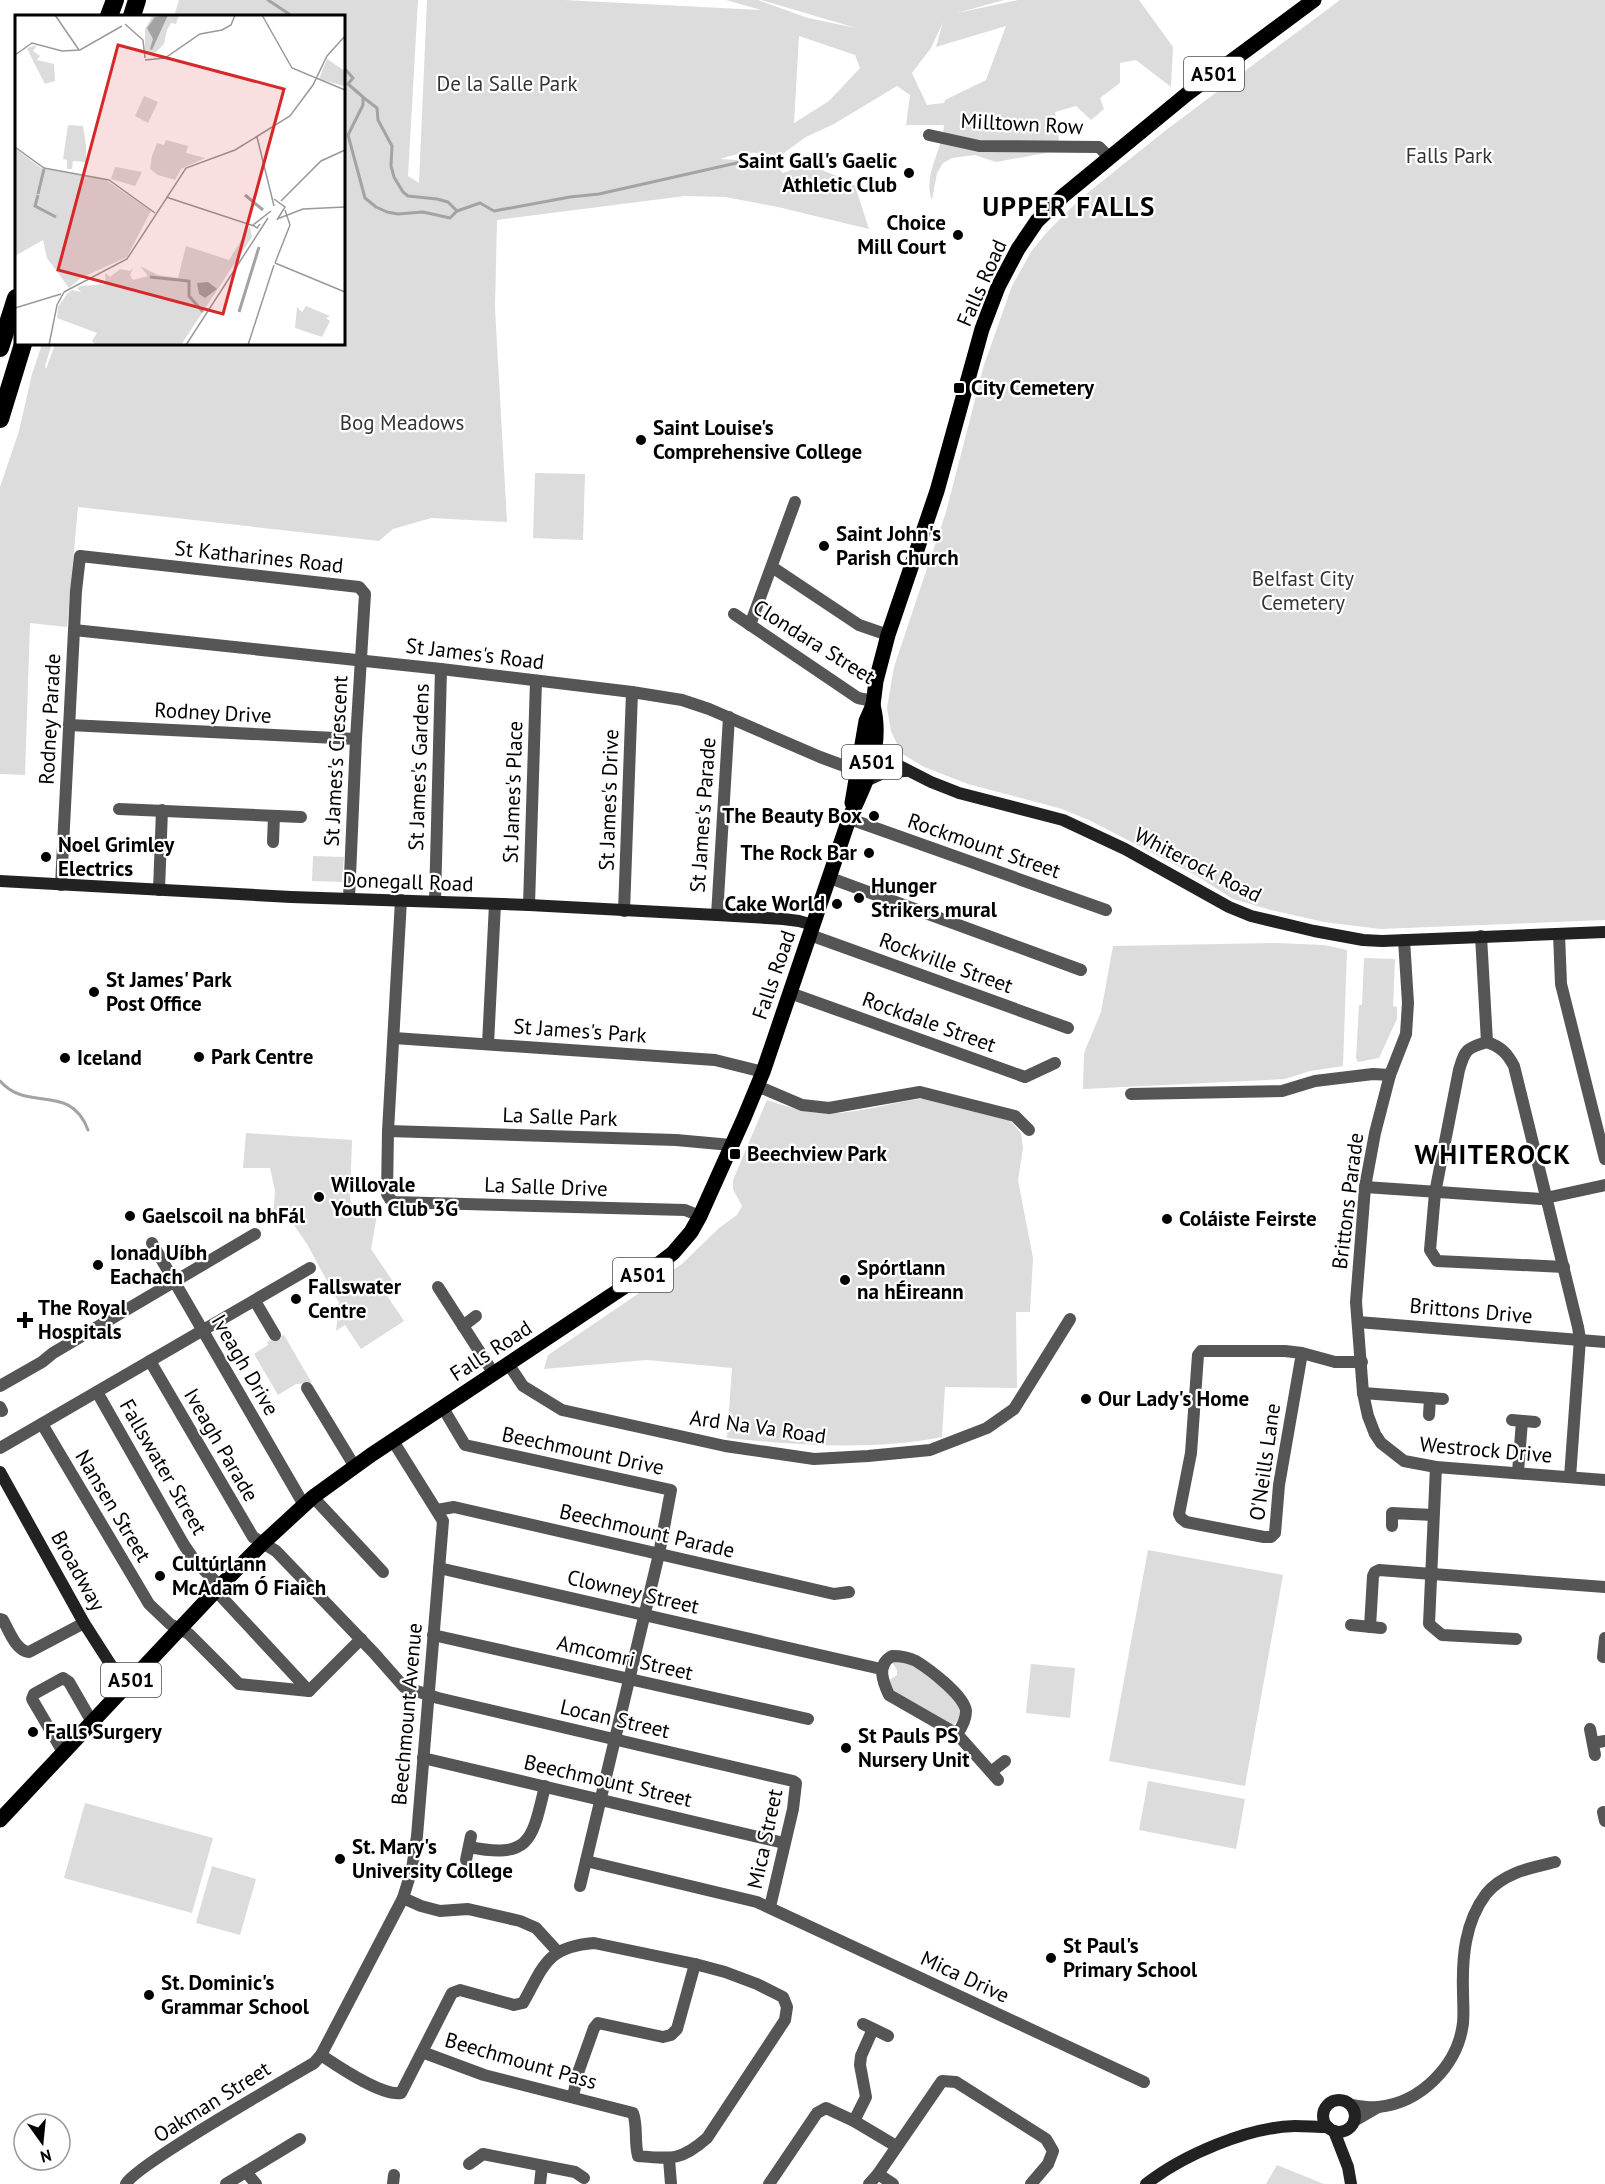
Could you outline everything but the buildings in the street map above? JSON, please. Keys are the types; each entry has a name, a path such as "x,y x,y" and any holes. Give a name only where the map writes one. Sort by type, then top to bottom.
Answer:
{"highway":[{"path":"110,15 115,0"},
{"path":"132,15 137,0"},
{"path":"0,348 15,301"},
{"path":"0,418 23,345"}],"main road":[{"name":"Falls Road","path":"0,1820 218,1589 309,1501 393,1441 667,1258 680,1246 700,1216 760,1079 850,818 868,753 866,721 873,703 888,635 937,491 982,329 1002,278 1037,221 1063,196 1187,94 1314,0"}],"street":[{"name":"Milltown Row","path":"929,135 979,146 1099,147 1109,157"},
{"path":"750,625 795,502"},
{"name":"Rodney Parade","path":"61,885 80,556"},
{"name":"St Katharines Road","path":"80,556 359,587 365,594 361,661"},
{"path":"772,567 859,625 888,635"},
{"name":"Clondara Street","path":"734,614 858,698 873,703"},
{"name":"St James's Road","path":"74,630 441,669 682,700 729,717 863,775"},
{"name":"St James's Crescent","path":"349,899 361,661"},
{"name":"St James's Gardens","path":"435,901 441,669"},
{"name":"St James's Place","path":"529,905 537,681"},
{"name":"St James's Drive","path":"624,911 632,692"},
{"name":"St James's Parade","path":"717,915 729,717"},
{"name":"Rodney Drive","path":"69,725 356,739"},
{"name":"Whiterock Road","path":"868,753 959,793 1063,820 1125,849 1229,907 1251,916 1363,940 1605,932"},
{"path":"863,775 908,771"},
{"path":"119,808 301,817"},
{"path":"159,890 162,810"},
{"path":"273,842 274,816"},
{"name":"Rockmount Street","path":"850,818 1106,910"},
{"path":"830,878 1081,970"},
{"name":"Donegall Road","path":"0,881 717,915 798,921 811,930"},
{"path":"388,1131 400,900"},
{"path":"488,1044 495,904"},
{"name":"Rockville Street","path":"811,930 1068,1028"},
{"path":"1559,934 1561,984 1605,1159"},
{"path":"1481,936 1487,1042"},
{"name":"Brittons Parade","path":"1375,1434 1363,1393 1356,1302 1365,1187 1375,1133 1390,1075 1406,1034 1408,1003 1404,940"},
{"name":"Rockdale Street","path":"790,993 1025,1077 1054,1063"},
{"name":"St James's Park","path":"394,1038 715,1060 760,1079"},
{"path":"1563,1268 1437,1261 1430,1250 1435,1193 1459,1070 1464,1053 1471,1047 1487,1042 1497,1045 1506,1052 1514,1066 1563,1268 1580,1339 1570,1477"},
{"path":"1131,1094 1282,1091 1315,1081 1373,1074 1390,1075"},
{"path":"760,1079 802,1105 829,1108 920,1092 1015,1116 1029,1130"},
{"name":"La Salle Park","path":"388,1131 676,1140 731,1145"},
{"name":"La Salle Drive","path":"388,1131 387,1194 394,1202 685,1210 700,1216"},
{"path":"1365,1187 1546,1199 1605,1185"},
{"path":"0,1386 255,1234"},
{"name":"Iveagh Drive","path":"152,1243 203,1331 309,1501 383,1572"},
{"path":"0,1448 310,1269"},
{"path":"438,1287 494,1374"},
{"path":"255,1301 275,1335"},
{"path":"463,1326 476,1316"},
{"name":"Ard Na Va Road","path":"509,1365 523,1386 562,1410 725,1446 814,1459 868,1456 930,1450 987,1428 1014,1409 1070,1318"},
{"name":"Brittons Drive","path":"1358,1322 1605,1342"},
{"name":"O'Neills Lane","path":"1302,1353 1279,1485 1275,1533 1271,1537 1264,1537 1186,1522 1180,1518 1191,1453 1198,1355 1206,1350 1302,1353 1335,1362 1362,1362"},
{"name":"Iveagh Parade","path":"150,1361 253,1537 276,1551 361,1639"},
{"path":"307,1388 355,1467"},
{"name":"Fallswater Street","path":"97,1392 195,1562 309,1692"},
{"path":"1363,1393 1436,1399 1429,1415"},
{"name":"Beechmount Drive","path":"442,1408 465,1445 671,1490 659,1554"},
{"path":"1518,1472 1523,1421"},
{"name":"Nansen Street","path":"42,1424 149,1604 170,1624 189,1634 238,1684 309,1692"},
{"name":"Westrock Drive","path":"1375,1434 1387,1448 1404,1461 1436,1467 1605,1480"},
{"name":"Beechmount Avenue","path":"321,2055 403,1898 412,1869 443,1521 393,1441"},
{"path":"1436,1467 1429,1624 1434,1631 1442,1635 1516,1639"},
{"name":"Broadway","path":"0,1473 84,1623 125,1687"},
{"name":"Beechmount Parade","path":"437,1510 454,1507 834,1594 849,1592"},
{"path":"1392,1526 1392,1513 1433,1515"},
{"path":"580,1886 659,1554"},
{"name":"Clowney Street","path":"439,1568 881,1669"},
{"path":"1351,1625 1376,1627 1375,1572 1430,1573 1605,1587"},
{"path":"0,1619 3,1620 19,1648 29,1653 84,1623"},
{"name":"Amcomri Street","path":"433,1635 808,1719"},
{"path":"1603,1657 1605,1638"},
{"path":"309,1692 361,1639"},
{"name":"Locan Street","path":"361,1639 404,1688 793,1781"},
{"path":"957,1734 965,1719 964,1704 956,1694 914,1660 901,1656 888,1659 881,1669 889,1695 957,1734 995,1777 1005,1761"},
{"path":"63,1752 32,1699 34,1694 63,1678 69,1682 92,1722"},
{"path":"1590,1729 1597,1746"},
{"name":"Beechmount Street","path":"423,1758 784,1844"},
{"name":"Mica Street","path":"770,1907 797,1789 793,1781"},
{"path":"468,1848 493,1852 510,1851 526,1843 535,1826 545,1786"},
{"name":"Mica Drive","path":"586,1861 770,1907 1144,2082"},
{"path":"1294,2126 1325,2111 1331,2103 1338,2100 1351,2105 1378,2107 1396,2103 1430,2084 1448,2065 1458,2046 1463,2022 1462,1976 1469,1924 1487,1894 1502,1880 1520,1871 1555,1862"},
{"path":"403,1898 440,1911 468,1909 520,1921 536,1928 558,1952"},
{"path":"422,2052 452,1993 460,1990 514,2005 523,2003 542,1966 565,1948 586,1943 594,1942 725,1972 783,1997 787,2007 785,2020 707,2138 694,2149 669,2159 671,2184"},
{"path":"573,2096 590,2038 598,2023 663,2037 671,2035 677,2029 695,1964"},
{"path":"854,2121 866,2097 860,2065 868,2027 888,2036"},
{"name":"Beechmount Pass","path":"321,2055 346,2072 392,2094 401,2093 422,2052 484,2075 633,2113 636,2122 635,2146 638,2156 669,2159"},
{"name":"Oakman Street","path":"126,2184 142,2169 314,2063 321,2055"},
{"path":"869,2184 942,2081 956,2082 1046,2139 1053,2151 1048,2164 1031,2184"},
{"path":"1351,2105 1354,2111 1348,2167 1351,2184"},
{"path":"1146,2184 1188,2156 1250,2134 1294,2126 1341,2132 1378,2107"},
{"path":"769,2184 817,2113 826,2108 854,2121 896,2146"},
{"path":"1325,2111 1324,2121 1331,2129 1348,2167"},
{"path":"226,2184 300,2139"},
{"path":"469,2164 483,2154 575,2172 584,2178"},
{"path":"540,2184 542,2166"},
{"path":"246,2172 256,2184"},
{"path":"878,2174 893,2184"}],"green space":[{"path":"179,0 418,0 408,176 419,183 427,0 564,0 761,10 726,0 758,0 808,18 856,28 761,0 1004,0 957,13 1018,0 1139,0 1173,47 1171,87 1136,60 1120,63 1120,83 1100,98 1104,109 1091,120 1076,106 1055,112 1059,140 1046,153 996,162 975,155 952,158 943,163 937,173 932,200 931,172 944,125 906,125 910,95 897,86 834,124 806,137 778,157 764,153 749,153 720,159 772,162 783,173 807,164 849,181 855,186 869,229 725,197 685,196 497,220 495,308 507,522 431,518 393,529 379,541 78,507 67,627 30,623 25,775 0,774 0,487 19,431 32,374 42,345 52,345 46,369 55,345 345,345 345,15 174,15","holes":["943,22 936,47 1006,26 986,80 945,100 944,103 927,105 912,73 931,48","799,36 855,55 860,68 829,101 794,123"]},
{"name":"Belfast City Cemetery","path":"1340,0 1605,0 1605,920 1380,929 1324,922 1271,910 1233,899 1197,876 1091,821 1062,809 968,784 924,767 901,753 891,731 887,708 894,667 946,512 984,365 1012,286 1031,252 1047,232 1080,199 1166,130"},
{"path":"535,473 585,474 583,540 533,538"},
{"path":"313,856 344,857 342,882 312,881"},
{"path":"1277,943 1324,945 1347,950 1343,1066 1310,1071 1285,1079 1083,1089 1084,1053 1101,1012 1113,946"},
{"path":"1364,958 1395,959 1393,1006 1397,1007 1397,1019 1379,1058 1358,1062 1356,1058 1359,1005 1362,1005"},
{"name":"Spórtlann na hÉireann","path":"929,1098 1009,1119 1021,1133 1023,1148 1018,1180 1033,1258 1030,1312 1016,1312 1017,1388 945,1387 942,1437 888,1444 808,1444 727,1438 732,1368 647,1360 544,1369 548,1355 682,1264 719,1228 737,1215 742,1206 733,1189 733,1180 767,1100 808,1111 835,1113"},
{"path":"246,1133 352,1140 350,1199 353,1206 377,1205 381,1210 377,1215 371,1249 398,1289 386,1298 388,1297 404,1321 361,1349 345,1325 336,1331 339,1303 307,1244 289,1218 273,1217 275,1191 270,1168 243,1168"},
{"path":"284,1335 312,1383 296,1384 278,1395 254,1354 268,1345 267,1342"},
{"path":"1148,1550 1283,1575 1245,1786 1109,1761"},
{"path":"896,1661 917,1668 930,1676 952,1696 959,1707 959,1717 953,1725 891,1691 888,1681 897,1675 892,1662"},
{"path":"1031,1664 1075,1668 1070,1718 1026,1713"},
{"path":"1148,1781 1245,1799 1236,1849 1139,1830"},
{"path":"85,1803 213,1838 192,1913 64,1878"},
{"path":"212,1866 256,1879 240,1935 196,1923"},
{"path":"1277,2165 1324,2184 1266,2184"}],"waterway":[{"path":"268,0 290,15"},
{"path":"345,69 353,78 348,84 363,97 363,105 348,135 365,198 387,212 398,214 423,212 450,218 457,211 480,203 494,211 599,194 741,162 757,161"},
{"path":"364,98 377,108 378,120 392,146 391,166 394,177 403,192 408,196 448,202 457,211"},
{"path":"0,1081 11,1090 23,1095 60,1102 71,1107 80,1115 88,1130"}],"place":[{"name":"Saint Gall's Gaelic Athletic Club","path":"909,173"},
{"name":"Choice Mill Court","path":"958,235"},
{"name":"City Cemetery","path":"959,388"},
{"name":"Saint Louise's Comprehensive College","path":"641,440"},
{"name":"Saint John's Parish Church","path":"824,546"},
{"name":"The Beauty Box","path":"874,816"},
{"name":"The Rock Bar","path":"869,853"},
{"name":"Noel Grimley Electrics","path":"46,857"},
{"name":"Hunger Strikers mural","path":"859,898"},
{"name":"Cake World","path":"837,904"},
{"name":"St James' Park Post Office","path":"94,992"},
{"name":"Park Centre","path":"199,1057"},
{"name":"Iceland","path":"65,1058"},
{"name":"Beechview Park","path":"735,1154"},
{"name":"Willovale Youth Club 3G","path":"319,1197"},
{"name":"Gaelscoil na bhFál","path":"130,1216"},
{"name":"Coláiste Feirste","path":"1167,1219"},
{"name":"Ionad Uíbh Eachach","path":"98,1265"},
{"name":"Spórtlann na hÉireann","path":"845,1280"},
{"name":"Fallswater Centre","path":"296,1299"},
{"name":"The Royal Hospitals","path":"25,1320"},
{"name":"Our Lady's Home","path":"1086,1399"},
{"name":"Cultúrlann McAdam Ó Fiaich","path":"160,1576"},
{"name":"Falls Surgery","path":"33,1732"},
{"name":"St Pauls PS Nursery Unit","path":"846,1748"},
{"name":"St. Mary's University College","path":"340,1859"},
{"name":"St Paul's Primary School","path":"1051,1958"},
{"name":"St. Dominic's Grammar School","path":"149,1995"}],"district":[{"name":"UPPER FALLS","path":"1069,207"},
{"name":"WHITEROCK","path":"1493,1155"}],"park label":[{"name":"De la Salle Park","path":"507,84"},
{"name":"Falls Park","path":"1449,156"},
{"name":"Bog Meadows","path":"402,423"}]}
